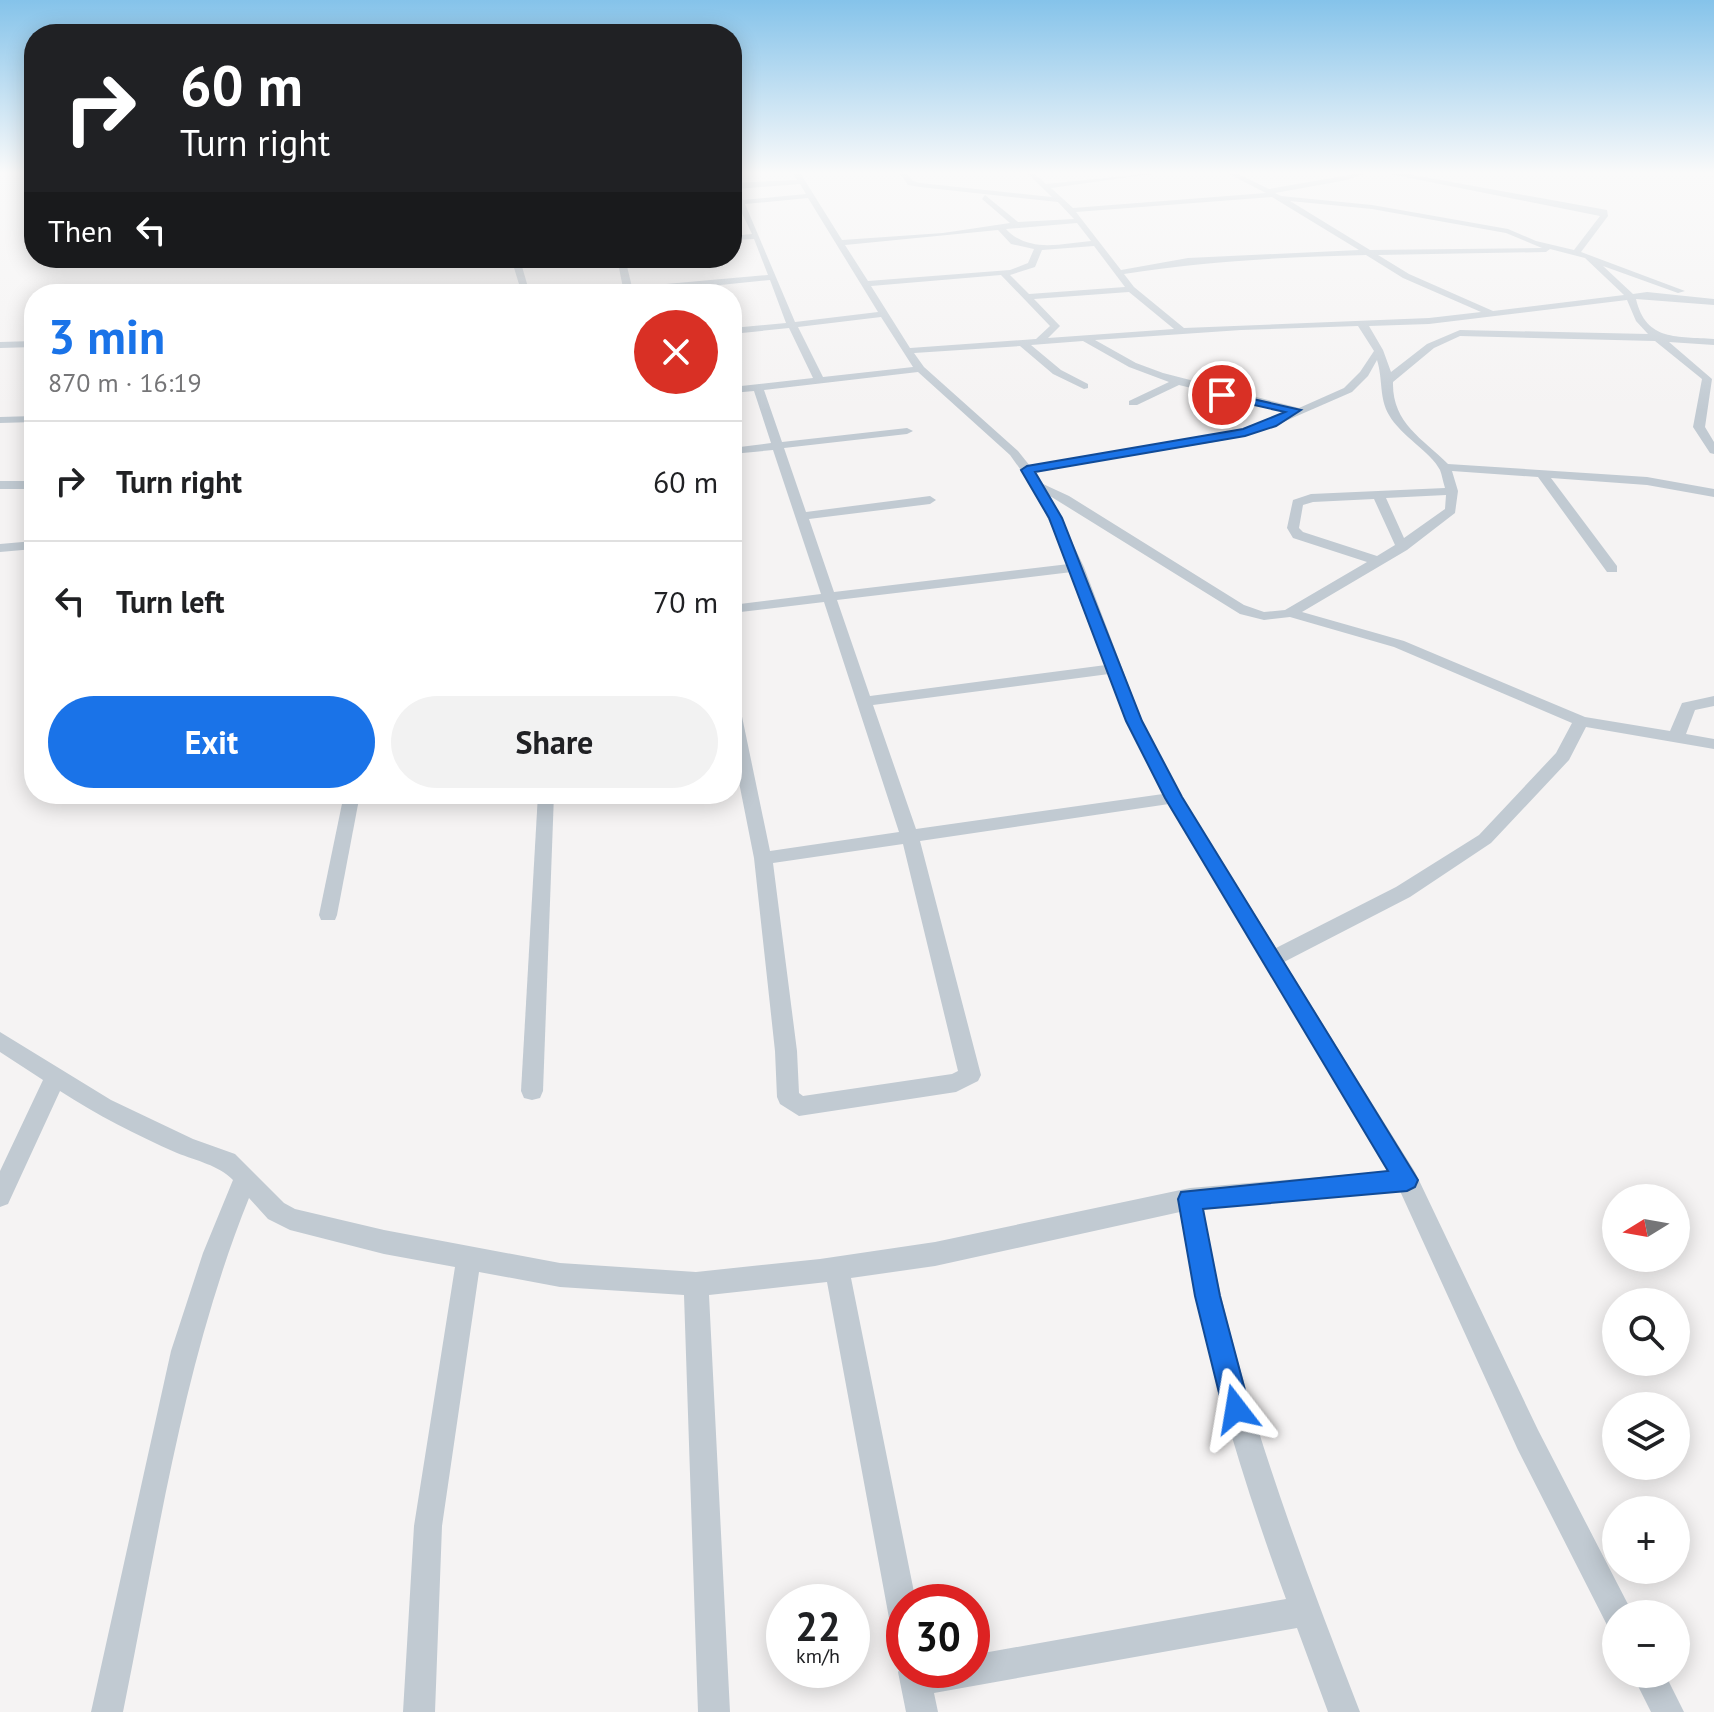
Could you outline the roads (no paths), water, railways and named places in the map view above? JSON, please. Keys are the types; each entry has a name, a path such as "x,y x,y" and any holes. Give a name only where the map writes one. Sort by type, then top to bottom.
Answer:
{"street":[{"path":"762,251 792,325 820,382"},
{"path":"843,251 920,369 1008,447 1039,487 1077,567 1134,721 1174,798 1407,1180 1528,1440 1611,1600"},
{"path":"863,284 1027,269 1038,251"},
{"path":"1103,251 1131,289 1182,331"},
{"path":"1118,273 1198,260 1364,251 1533,251"},
{"path":"1364,251 1406,276 1493,314"},
{"path":"1572,251 1712,302"},
{"path":"1593,260 1631,297 1631,307 1640,322 1707,379 1699,427 1714,451"},
{"path":"1003,273 1056,328 1039,341"},
{"path":"709,284 771,277"},
{"path":"1029,297 1131,289"},
{"path":"906,351 1182,331 1429,321 1658,295 1712,302"},
{"path":"742,330 883,314"},
{"path":"1039,487 1065,499 1251,614 1271,616 1290,613 1402,547 1451,510 1452,491 1445,467 1411,435 1394,413 1387,400 1388,381 1370,331 1360,323"},
{"path":"1388,381 1445,337 1460,333 1714,342"},
{"path":"1085,338 1101,349 1217,394 1295,410"},
{"path":"1021,342 1049,367 1084,386"},
{"path":"0,345 24,344"},
{"path":"1027,470 1233,435 1272,424 1295,410 1348,390 1364,374 1377,353"},
{"path":"742,389 920,369"},
{"path":"1133,403 1180,381"},
{"path":"742,757 763,858 786,1051 788,1097 799,1106 956,1083 970,1075 910,837 758,388"},
{"path":"0,420 24,419"},
{"path":"742,450 907,431"},
{"path":"1445,467 1647,481 1713,494"},
{"path":"1543,475 1612,569"},
{"path":"2,488 24,486"},
{"path":"1378,561 1300,537 1293,528 1297,503 1303,500 1452,491"},
{"path":"1379,497 1402,547"},
{"path":"801,516 930,500"},
{"path":"3,552 24,547"},
{"path":"742,608 1077,567"},
{"path":"1290,613 1399,644 1581,721 1714,744"},
{"path":"863,702 1113,669"},
{"path":"1676,738 1688,706 1714,701"},
{"path":"1278,964 1403,892 1485,839 1563,756 1581,721"},
{"path":"763,858 1174,798"},
{"path":"328,915 350,804"},
{"path":"532,1091 546,804"},
{"path":"0,1041 103,1107 186,1146 227,1161 276,1211 290,1219 560,1275 696,1284 837,1269 935,1254 1190,1199 1407,1180"},
{"path":"0,1196 55,1078"},
{"path":"107,1712 184,1351 215,1253 246,1178"},
{"path":"1190,1199 1207,1296 1236,1409 1305,1611 1344,1712"},
{"path":"419,1712 428,1526 469,1257"},
{"path":"837,1269 897,1584"},
{"path":"696,1284 714,1712"},
{"path":"990,1674 1305,1611"},
{"path":"1655,1688 1668,1712"}]}
